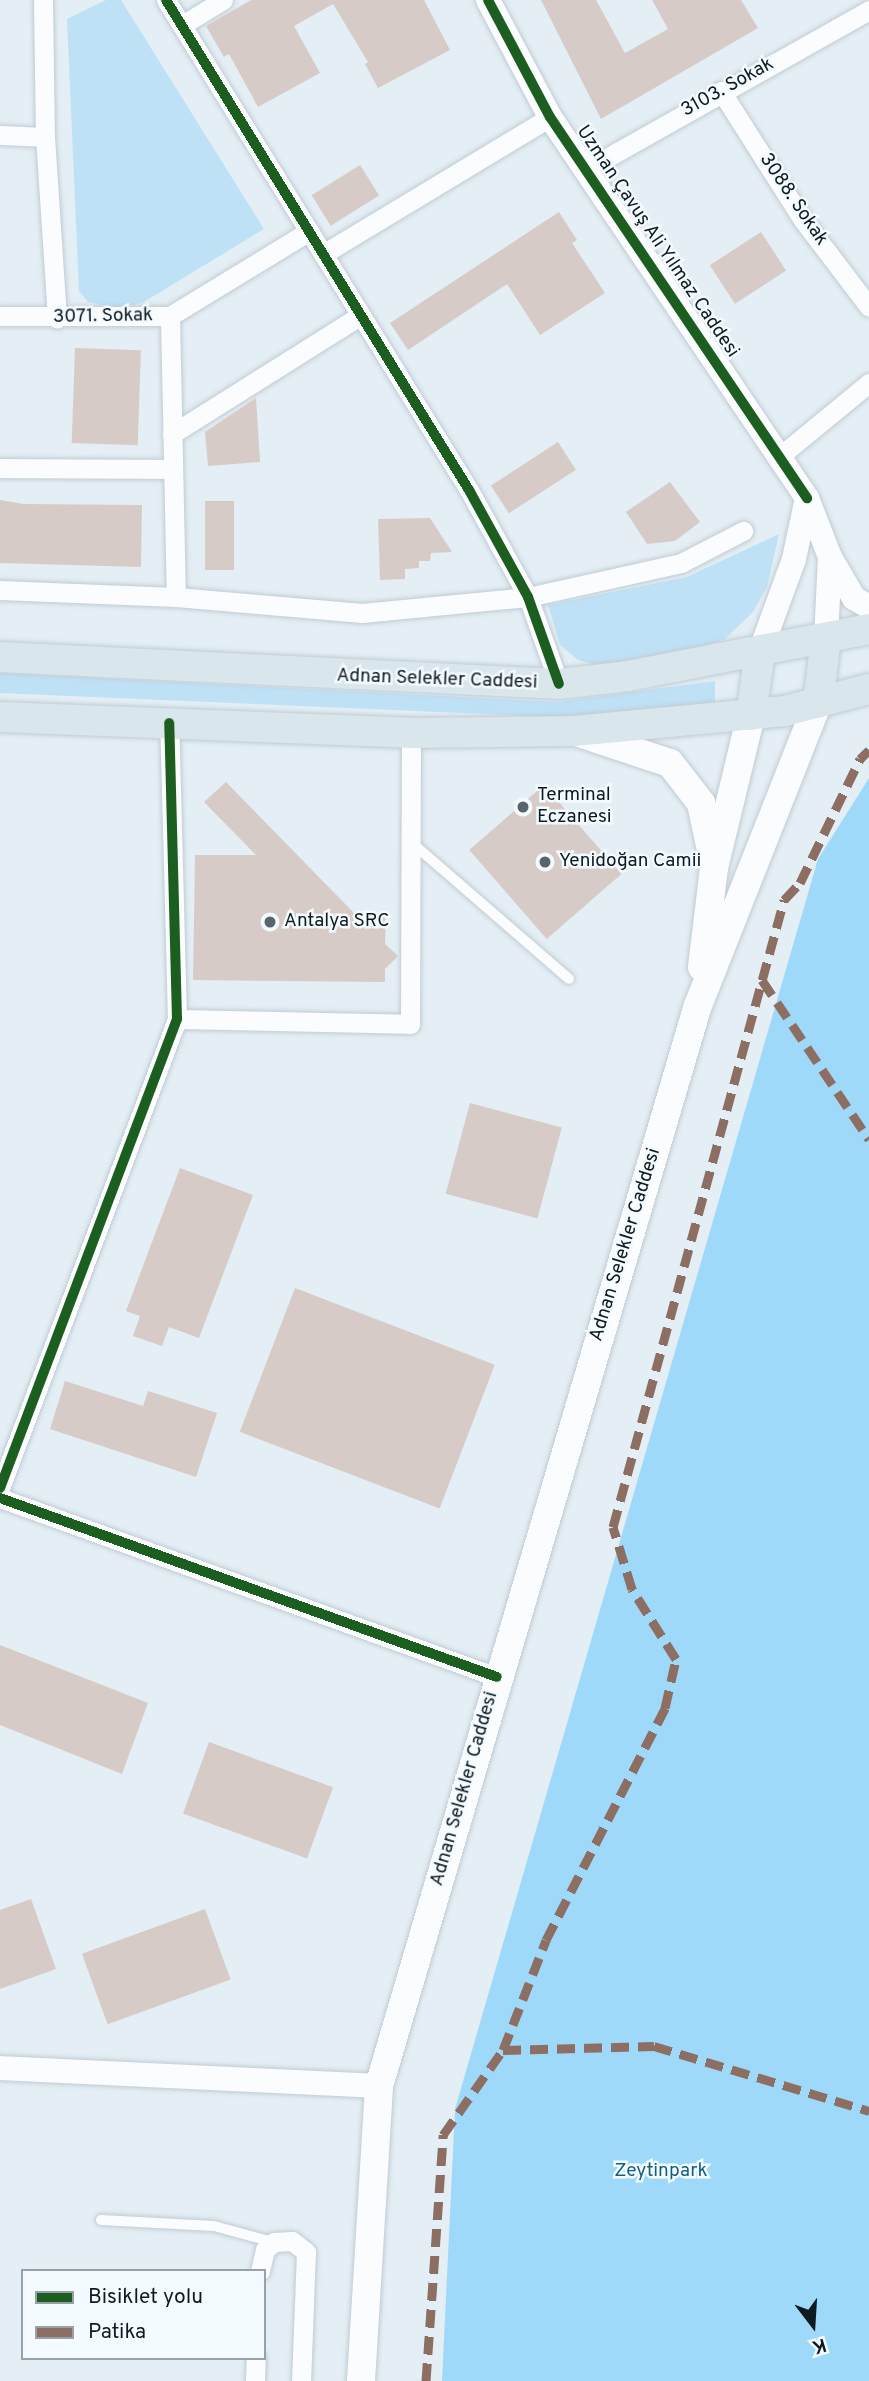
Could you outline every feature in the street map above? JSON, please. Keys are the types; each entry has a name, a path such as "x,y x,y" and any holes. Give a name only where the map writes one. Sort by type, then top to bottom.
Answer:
{"main road":[{"name":"Adnan Selekler Caddesi","path":"0,657 559,684 760,652 869,629"},
{"path":"818,702 826,639"},
{"path":"751,715 760,652"},
{"name":"Adnan Selekler Caddesi","path":"0,717 411,733 574,731 751,715 869,689"},
{"name":"Adnan Selekler Caddesi","path":"361,2381 379,2086 497,1677 698,1008 818,702"},
{"name":"Adnan Selekler Caddesi","path":"698,1008 714,868 751,715"},
{"name":"Adnan Selekler Caddesi","path":"574,731 670,763 701,803 714,868"}],"street":[{"path":"43,0 45,137 57,319"},
{"path":"166,0 469,490 528,597 559,684"},
{"path":"181,25 223,0"},
{"name":"Uzman Çavuş Ali Yılmaz Caddesi","path":"488,0 550,117 780,456 807,498 830,557 854,598 869,607"},
{"name":"3103. Sokak","path":"587,169 721,91 869,10"},
{"name":"3088. Sokak","path":"721,91 803,220 869,307"},
{"path":"323,254 550,117"},
{"path":"0,135 45,137"},
{"name":"3071. Sokak","path":"0,316 57,319 170,316 309,231"},
{"path":"170,316 176,597"},
{"path":"172,434 361,316"},
{"path":"780,456 869,383"},
{"path":"0,468 173,469"},
{"path":"760,652 794,559 807,498"},
{"path":"0,590 176,597 362,613 528,597 681,564 743,531"},
{"path":"826,639 830,557"},
{"path":"0,1488 177,1019 169,723"},
{"path":"177,1019 410,1024 411,733"},
{"path":"0,1498 497,1677"},
{"path":"0,2068 379,2086"},
{"path":"261,2266 274,2242 292,2241 308,2258 301,2381"},
{"path":"255,2381 256,2360"}],"lane":[{"path":"411,842 569,979"},
{"path":"101,2220 214,2226 274,2242"}],"shaded area":[{"path":"106,0 121,0 264,229 142,303 116,308 88,302 79,291 67,19"},
{"path":"779,534 767,587 753,612 725,639 676,656 600,666 578,660 560,645 548,605 687,577"},
{"path":"0,673 558,702 715,681 715,712 554,717 0,693"}],"green space":[{"name":"Zeytinpark","path":"869,778 869,2381 442,2381 455,2109 818,859"}],"building":[{"path":"251,0 424,0 450,50 378,88 365,64 368,62 333,4 294,26 320,73 258,107 229,54 224,57 206,26"},
{"path":"541,0 596,0 625,53 668,29 652,0 741,0 758,28 601,119"},
{"path":"360,165 379,196 331,226 312,195"},
{"path":"559,212 577,240 572,243 605,293 540,335 507,284 408,350 390,323"},
{"path":"761,232 786,271 735,304 710,265"},
{"path":"75,348 141,350 138,445 72,443"},
{"path":"256,398 260,462 208,466 205,432"},
{"path":"558,442 576,470 509,513 491,486"},
{"path":"670,482 700,522 675,541 647,544 626,512"},
{"path":"0,500 24,504 142,505 141,567 0,563"},
{"path":"205,501 234,501 234,570 205,570"},
{"path":"430,518 452,552 431,553 430,561 419,561 419,568 405,569 405,579 380,580 378,519"},
{"path":"226,782 354,913 386,913 385,944 398,956 385,969 385,982 193,980 195,855 256,855 204,802"},
{"name":"Yenidoğan Camii","path":"544,785 621,874 547,939 469,850"},
{"path":"470,1103 562,1128 537,1218 446,1194"},
{"path":"180,1168 253,1195 199,1338 169,1327 162,1346 133,1336 140,1316 126,1311"},
{"path":"295,1288 495,1365 440,1508 240,1432"},
{"path":"65,1381 143,1406 148,1391 217,1413 196,1477 50,1429"},
{"path":"0,1645 148,1703 122,1774 0,1725"},
{"path":"209,1742 333,1787 307,1859 183,1813"},
{"path":"31,1899 56,1969 0,1989 0,1910"},
{"path":"205,1909 231,1979 108,2024 82,1954"}],"marked path":[{"path":"426,2381 443,2135 503,2050 546,1940 665,1708 676,1659 632,1589 613,1527 784,900 800,883 860,759 869,750"},
{"path":"762,980 869,1139"},
{"path":"503,2050 654,2046 869,2111"}],"cycle path":[{"path":"166,0 469,490 528,597 559,684"},
{"path":"488,0 550,117 807,498"},
{"path":"0,1488 177,1019 169,723"},
{"path":"0,1498 497,1677"}],"place":[{"name":"Terminal Eczanesi","path":"523,807"},
{"name":"Yenidoğan Camii","path":"545,862"},
{"name":"Antalya SRC","path":"270,922"}]}
